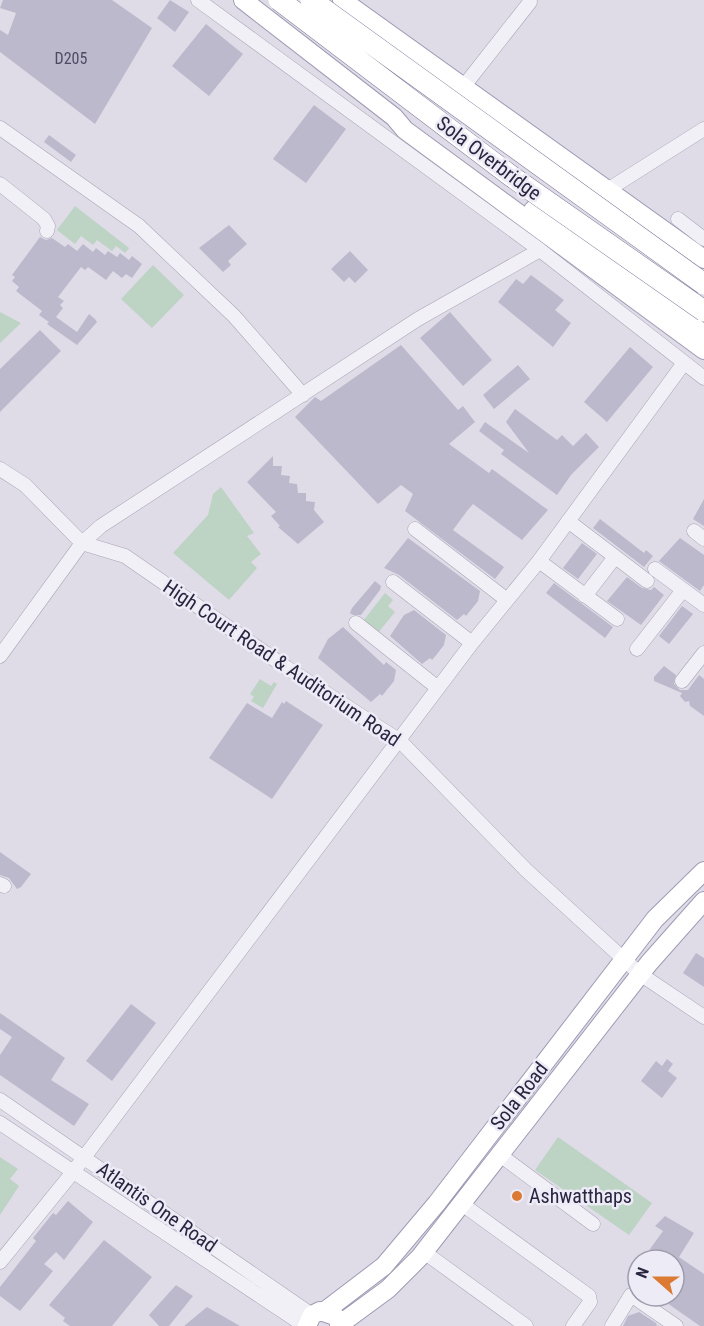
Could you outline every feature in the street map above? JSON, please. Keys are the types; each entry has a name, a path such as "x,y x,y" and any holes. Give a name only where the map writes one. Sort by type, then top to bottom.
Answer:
{"highway":[{"name":"Sola Overbridge","path":"279,0 512,176 704,311"},
{"name":"Sola Overbridge","path":"310,0 704,284"}],"main road":[{"path":"243,0 313,52 394,117 405,130 704,350"},
{"path":"313,52 347,2 704,259"},
{"path":"394,117 411,122 704,334"},
{"name":"Sola Road","path":"312,1320 384,1266 437,1203 655,919 704,871"},
{"name":"Sola Road","path":"339,1326 388,1289 424,1252 640,974 704,901"},
{"path":"312,1320 334,1316 339,1326"}],"street":[{"path":"198,0 540,250 704,378"},
{"path":"464,86 530,2"},
{"path":"391,139 394,117"},
{"path":"0,128 138,226 234,316 303,395"},
{"path":"609,189 704,129"},
{"path":"0,184 44,219 48,226 47,231"},
{"path":"637,211 659,220 704,251"},
{"path":"678,219 704,239"},
{"path":"0,656 82,543 100,526 418,319 540,250"},
{"path":"0,1262 73,1172 472,643 568,522 684,363"},
{"name":"High Court Road & Auditorium Road","path":"0,469 26,485 82,543 125,556 287,668 400,741 526,870 640,974 704,1017"},
{"path":"568,522 615,557 683,590 704,604"},
{"path":"415,529 507,600"},
{"path":"585,596 615,557"},
{"path":"538,561 617,619"},
{"path":"393,582 472,643"},
{"path":"637,649 683,590"},
{"path":"356,623 438,688"},
{"path":"682,681 704,653"},
{"name":"Atlantis One Road","path":"0,1100 84,1157 312,1320"},
{"name":"Atlantis One Road","path":"0,1123 73,1172 312,1320"},
{"path":"500,1155 593,1224"},
{"path":"462,1204 589,1296 590,1302 573,1326"},
{"path":"424,1252 526,1326"},
{"path":"612,1326 631,1295 676,1326"}],"green space":[{"path":"75,206 129,248 125,253 116,246 112,251 97,240 93,245 81,236 75,244 57,230"},
{"path":"153,265 184,295 152,328 121,299"},
{"path":"0,312 21,323 0,343"},
{"path":"221,487 254,533 247,536 261,554 251,562 257,568 229,600 173,553 208,515 213,494"},
{"path":"385,593 393,600 388,606 395,612 378,633 363,621"},
{"path":"260,679 271,686 274,682 277,684 263,708 251,701 254,697 250,694"},
{"path":"558,1137 652,1203 629,1235 535,1170"},
{"path":"0,1157 18,1169 10,1179 19,1186 0,1215"}],"building":[{"path":"3,0 112,0 152,28 95,124 0,52 0,30 8,35 16,13 0,8"},
{"path":"170,0 189,12 175,32 157,18"},
{"path":"206,24 243,54 209,96 172,66"},
{"path":"314,105 346,129 306,183 273,159"},
{"path":"49,135 76,155 71,162 44,142"},
{"path":"229,225 247,244 228,261 231,265 223,272 199,248"},
{"path":"40,237 46,240 52,238 65,247 68,244 77,251 83,244 93,252 96,248 105,255 108,251 117,257 120,253 129,260 132,256 142,264 132,278 126,274 122,278 113,271 106,280 88,267 85,270 81,267 58,297 64,301 60,305 63,308 56,317 77,332 89,314 95,319 97,322 77,345 47,324 49,322 39,315 42,311 16,291 19,287 12,281 15,277 12,275"},
{"path":"350,251 368,270 355,283 349,277 344,282 331,269"},
{"path":"531,275 564,300 555,310 571,323 553,347 498,302 516,279 523,284"},
{"path":"450,312 492,360 463,386 420,338"},
{"path":"40,330 61,351 0,412 0,369"},
{"path":"401,345 458,410 463,406 475,422 449,444 489,473 492,469 548,510 522,540 473,504 467,511 453,530 504,567 495,579 405,511 413,494 401,485 378,504 295,417 315,397 321,401"},
{"path":"630,347 653,367 607,422 584,402"},
{"path":"518,365 530,379 494,409 483,395"},
{"path":"515,409 557,440 562,435 573,446 586,433 599,447 571,475 557,495 501,454 504,450 479,431 485,422 529,453 506,422"},
{"path":"273,456 273,466 282,466 281,475 290,476 289,483 297,484 298,493 306,493 306,501 315,502 314,510 324,522 298,544 278,527 280,526 271,516 276,512 247,482"},
{"path":"704,499 704,526 693,519"},
{"path":"600,519 644,553 646,550 653,556 644,567 593,528"},
{"path":"408,538 480,591 478,601 466,616 464,614 457,620 399,575 384,568"},
{"path":"680,538 704,555 704,585 700,591 659,561"},
{"path":"582,543 597,554 578,579 563,568"},
{"path":"627,577 642,588 651,590 654,587 664,595 641,625 607,601"},
{"path":"375,581 381,586 380,590 361,615 350,613 352,608"},
{"path":"554,583 613,627 605,638 546,593"},
{"path":"682,606 693,614 669,644 659,636"},
{"path":"414,610 446,635 444,645 437,654 432,660 430,658 422,664 390,636 404,615"},
{"path":"343,627 384,665 386,662 396,670 394,681 382,696 380,694 371,702 318,658 328,639"},
{"path":"664,666 676,675 674,684 680,690 688,690 699,675 704,679 704,716 690,706 689,701 685,702 680,696 682,693 654,681 654,677"},
{"path":"286,701 323,725 272,799 209,758 247,703 272,718 282,702 284,704"},
{"path":"0,852 31,874 21,887 17,889 9,878 0,875"},
{"path":"696,953 704,958 704,987 683,973"},
{"path":"131,1004 156,1023 112,1081 86,1061"},
{"path":"0,1013 65,1058 51,1080 89,1104 74,1126 0,1075 0,1055 12,1037 0,1029"},
{"path":"667,1059 673,1064 668,1071 677,1078 662,1098 641,1081 656,1061 662,1066"},
{"path":"68,1201 93,1222 64,1260 56,1252 44,1264 53,1271 20,1311 0,1296 0,1287 36,1241 33,1238 53,1213 56,1215"},
{"path":"665,1216 694,1233 685,1248 651,1248 663,1231 655,1226"},
{"path":"104,1240 152,1277 112,1326 70,1326 63,1321 65,1318 49,1305"},
{"path":"686,1262 704,1274 704,1326 700,1326 674,1308 686,1308"},
{"path":"176,1285 193,1296 169,1326 159,1326 149,1315"},
{"path":"207,1307 240,1326 184,1326"},
{"path":"639,1312 657,1326 623,1326 628,1316"}],"place":[{"name":"Ashwatthaps","path":"517,1196"}]}
